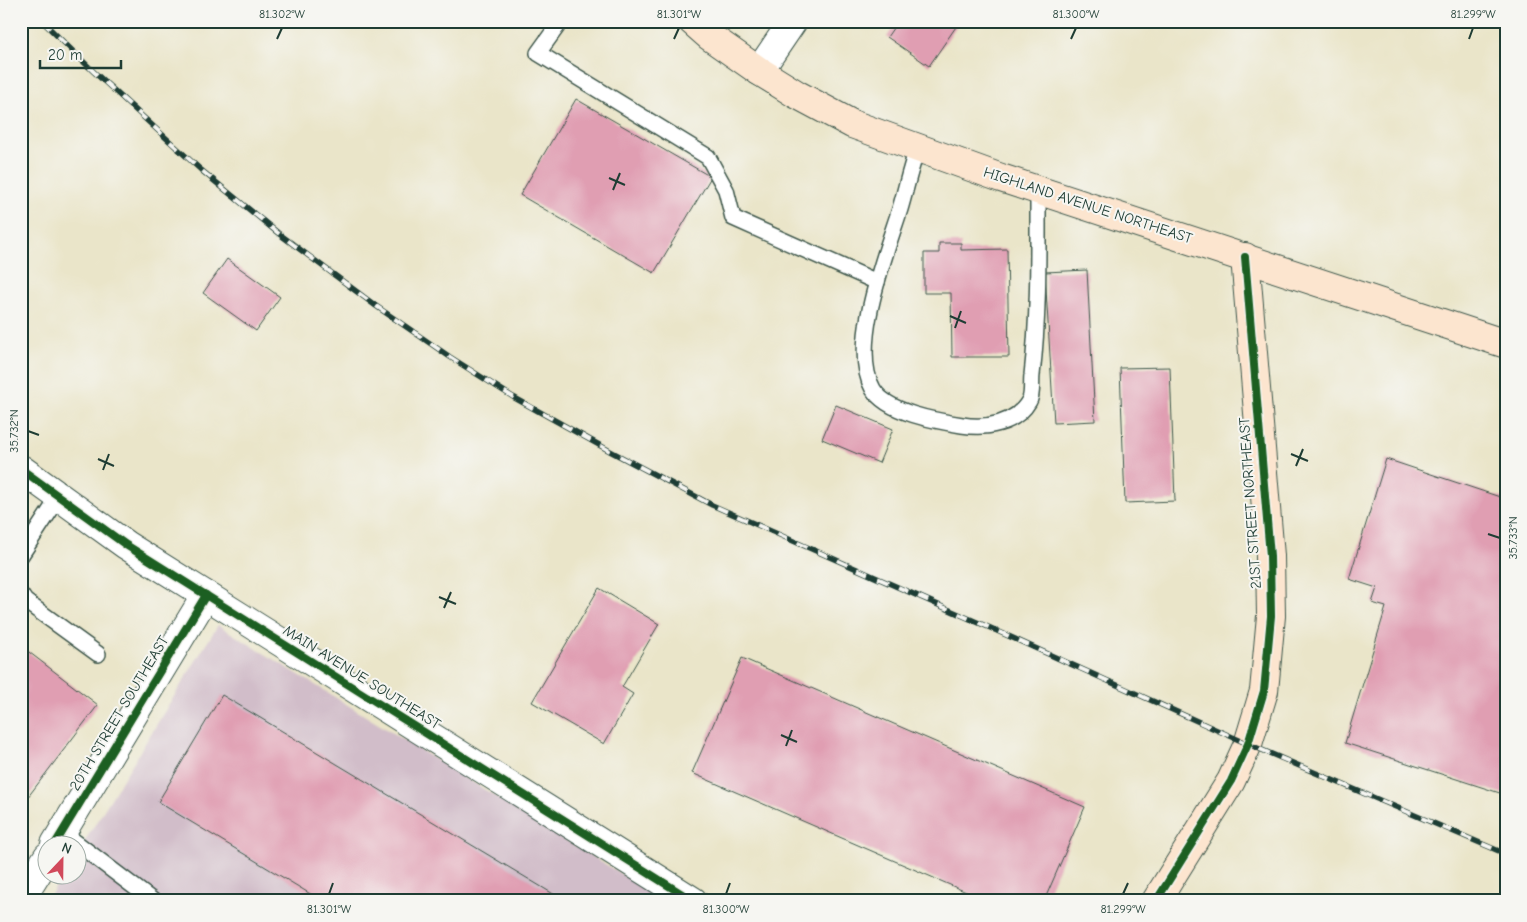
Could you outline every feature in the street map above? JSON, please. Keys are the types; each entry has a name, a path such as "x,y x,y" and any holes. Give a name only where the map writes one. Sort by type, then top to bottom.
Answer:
{"main road":[{"name":"HIGHLAND AVENUE NORTHEAST","path":"692,21 759,71 796,94 852,124 1038,190 1506,344"},
{"name":"21ST STREET NORTHEAST","path":"1156,901 1231,781 1248,744 1264,691 1271,616 1270,556 1245,257"}],"street":[{"path":"759,71 793,21"},
{"name":"MAIN AVENUE SOUTHEAST","path":"21,469 126,546 693,901"},
{"name":"20TH STREET SOUTHEAST","path":"60,834 206,595"},
{"path":"21,899 38,872"}],"lane":[{"path":"562,21 538,54 708,157 726,190 733,218 877,282"},
{"path":"918,147 867,321 867,371 874,390 891,406 922,416 976,427 1004,422 1014,417 1030,400 1035,352 1038,190"},
{"path":"21,555 59,497"},
{"path":"21,595 25,602 98,654"},
{"path":"88,858 153,901"}],"shaded area":[{"path":"218,625 665,901 47,901 57,884 88,884 88,836"}],"building":[{"path":"898,21 960,21 929,66 887,37"},
{"path":"576,99 711,177 654,273 520,195"},
{"path":"939,243 961,243 961,250 1007,249 1009,357 952,357 951,293 924,293 924,253 939,253"},
{"path":"227,259 280,297 256,331 203,293"},
{"path":"1087,270 1095,421 1054,423 1045,272"},
{"path":"1170,367 1175,501 1125,503 1120,368"},
{"path":"836,405 893,429 879,463 822,439"},
{"path":"1386,459 1506,499 1506,795 1345,743 1386,607 1372,603 1377,588 1349,579"},
{"path":"599,588 659,624 622,687 633,694 604,744 532,702"},
{"path":"21,646 98,705 21,806"},
{"path":"742,658 1085,807 1044,901 987,901 692,773"},
{"path":"222,695 565,901 322,901 158,802"}],"railway":[{"path":"42,21 94,72 201,170 278,233 376,306 450,357 513,397 712,505 1248,744 1506,854"}],"cycle path":[{"path":"1156,901 1231,781 1248,744 1264,691 1271,616 1270,556 1245,257"},
{"path":"21,469 126,545 693,901"},
{"path":"61,834 206,595"}]}
